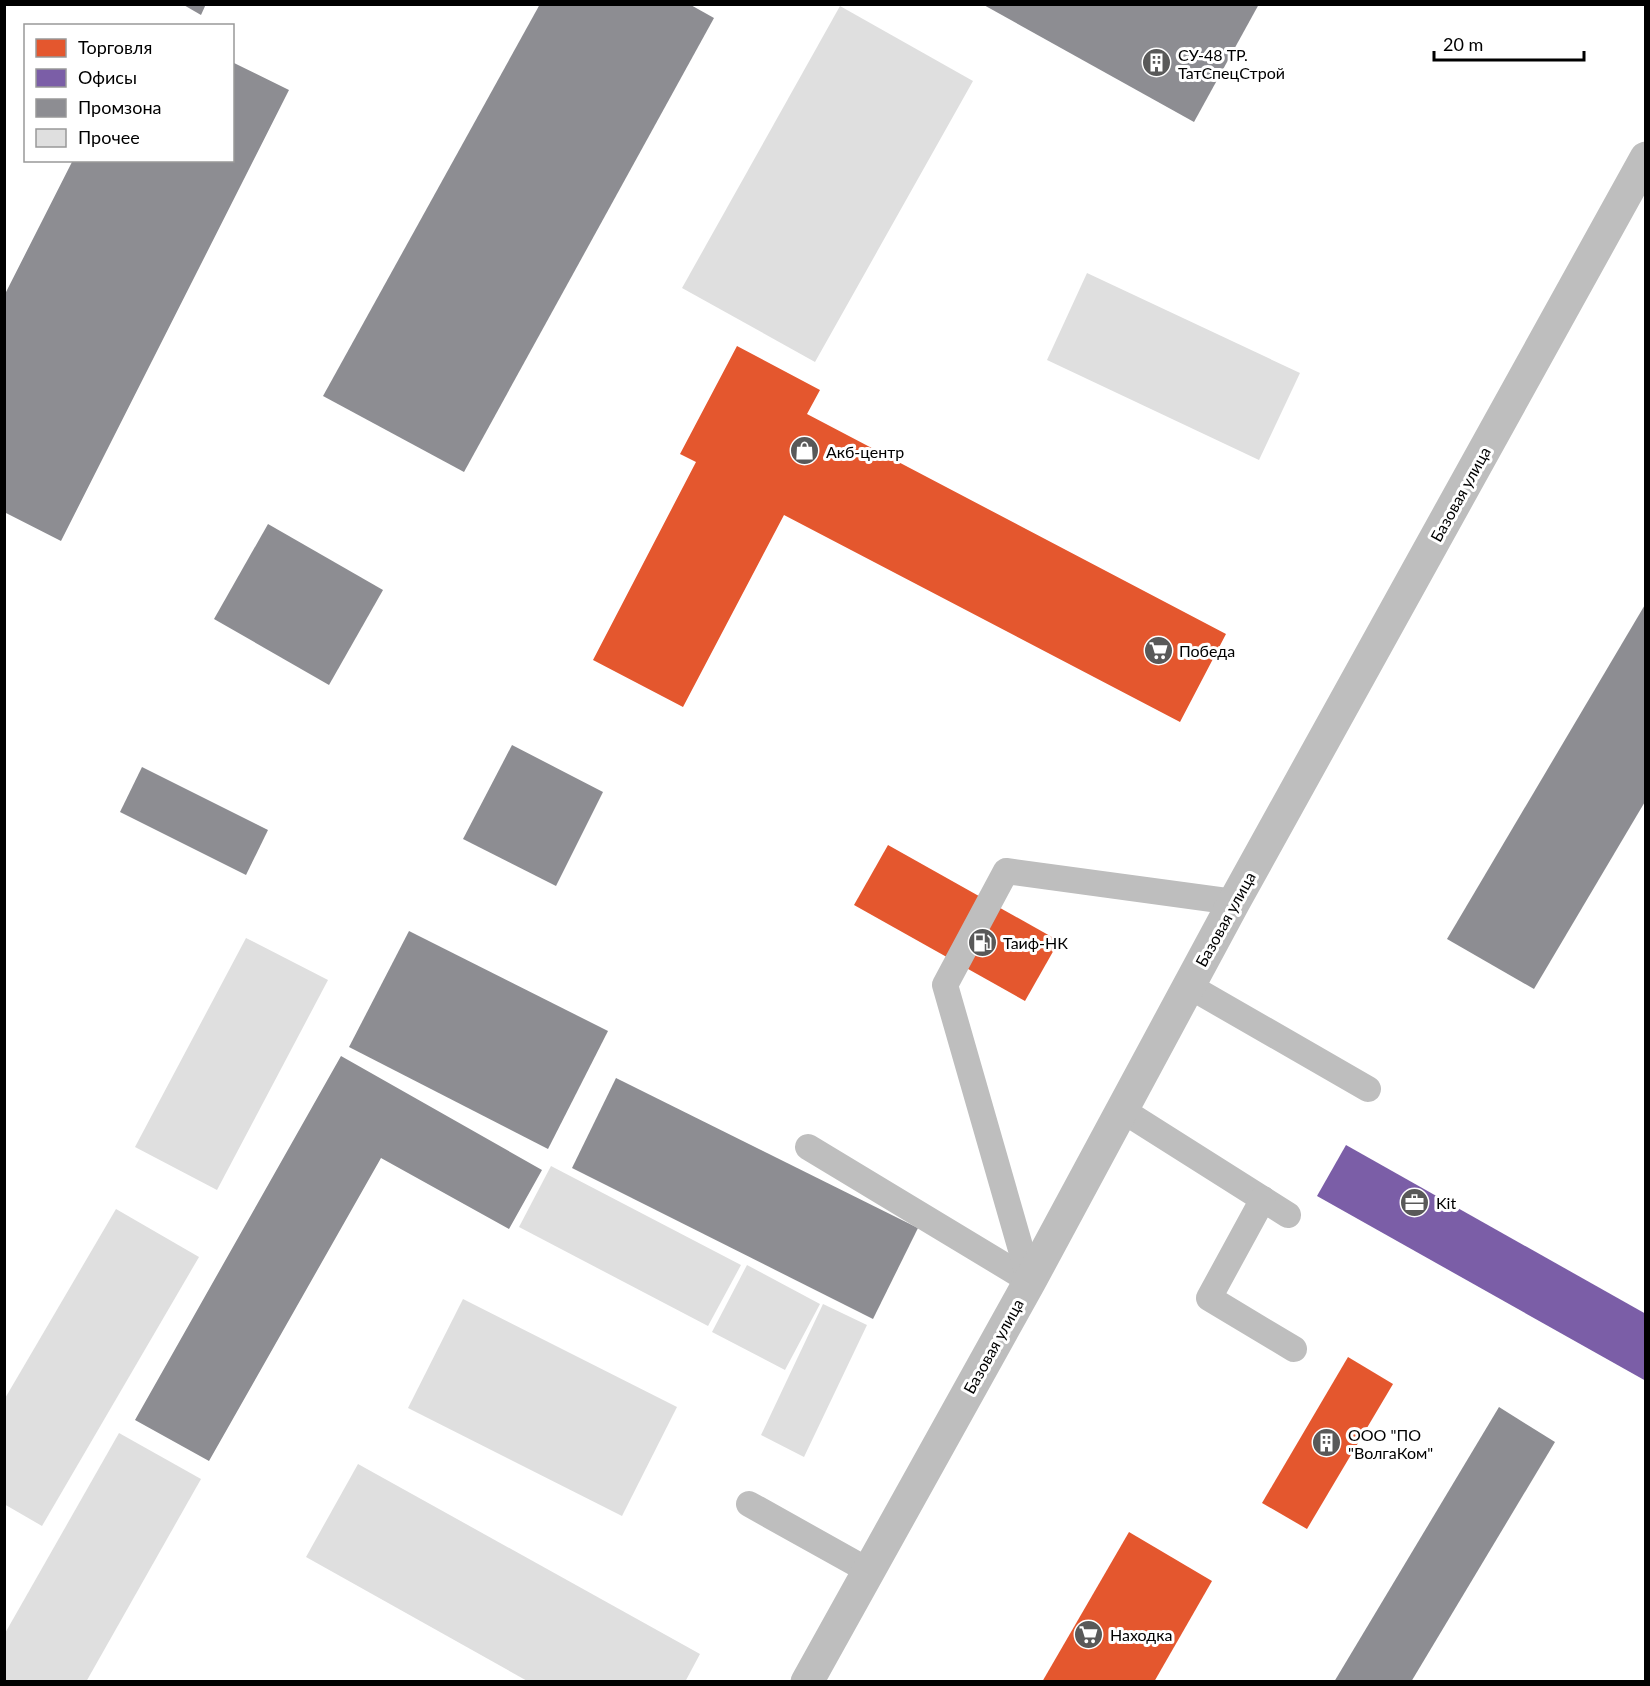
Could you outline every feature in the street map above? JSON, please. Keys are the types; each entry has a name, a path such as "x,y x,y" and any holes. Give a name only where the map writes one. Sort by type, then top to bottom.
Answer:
{"street":[{"name":"Базовая улица","path":"807,1682 1030,1281 1234,902 1646,159"}],"lane":[{"path":"1030,1281 945,985 1006,871 1234,902"},
{"path":"1189,986 1368,1089"},
{"path":"1122,1110 1288,1215"},
{"path":"808,1147 1030,1281"},
{"path":"1263,1199 1209,1298 1294,1349"},
{"path":"749,1504 869,1571"}],"building: Торговля":[{"path":"737,346 820,390 807,414 1226,634 1180,722 784,515 683,707 593,660 696,462 680,454"},
{"path":"888,845 1059,941 1025,1001 854,905"},
{"name":"ООО \"ПО \"ВолгаКом\"","path":"1348,1357 1393,1384 1307,1529 1262,1503"},
{"path":"1129,1532 1212,1581 1154,1682 1042,1682"}],"building: Офисы":[{"path":"1346,1145 1646,1314 1646,1381 1317,1196"}],"building: Промзона":[{"path":"182,4 206,4 201,15"},
{"path":"540,4 689,4 714,18 464,472 323,396"},
{"name":"СУ-48 ТР. ТатСпецСтрой","path":"982,4 1259,4 1194,122"},
{"path":"234,63 289,90 61,541 4,512 4,296 72,162 234,162"},
{"path":"268,524 383,590 329,685 214,619"},
{"path":"1646,603 1646,800 1534,989 1447,939"},
{"path":"512,745 603,792 556,886 463,839"},
{"path":"142,767 268,830 246,875 120,812"},
{"path":"409,931 608,1031 548,1149 349,1047"},
{"path":"341,1056 542,1170 509,1229 381,1158 209,1461 135,1420"},
{"path":"616,1078 918,1228 873,1319 572,1168"},
{"path":"1499,1407 1555,1442 1411,1682 1334,1682"}],"building: Прочее":[{"path":"840,6 973,81 815,362 682,288"},
{"path":"1087,273 1300,373 1259,460 1047,360"},
{"path":"246,938 328,980 217,1190 135,1147"},
{"path":"551,1166 741,1265 708,1326 519,1227"},
{"path":"116,1209 199,1257 42,1526 4,1504 4,1400"},
{"path":"747,1265 820,1304 785,1370 712,1332"},
{"path":"463,1299 677,1407 622,1516 408,1408"},
{"path":"823,1304 867,1325 804,1457 761,1435"},
{"path":"119,1433 201,1479 86,1682 4,1682 4,1635"},
{"path":"358,1464 700,1654 685,1682 529,1682 306,1557"}],"place":[{"name":"СУ-48 ТР. ТатСпецСтрой","path":"1157,63"},
{"name":"Акб-центр","path":"805,451"},
{"name":"Победа","path":"1158,650"},
{"name":"Таиф-НК","path":"982,942"},
{"name":"Kit","path":"1415,1202"},
{"name":"ООО \"ПО \"ВолгаКом\"","path":"1327,1443"},
{"name":"Находка","path":"1089,1634"}]}
